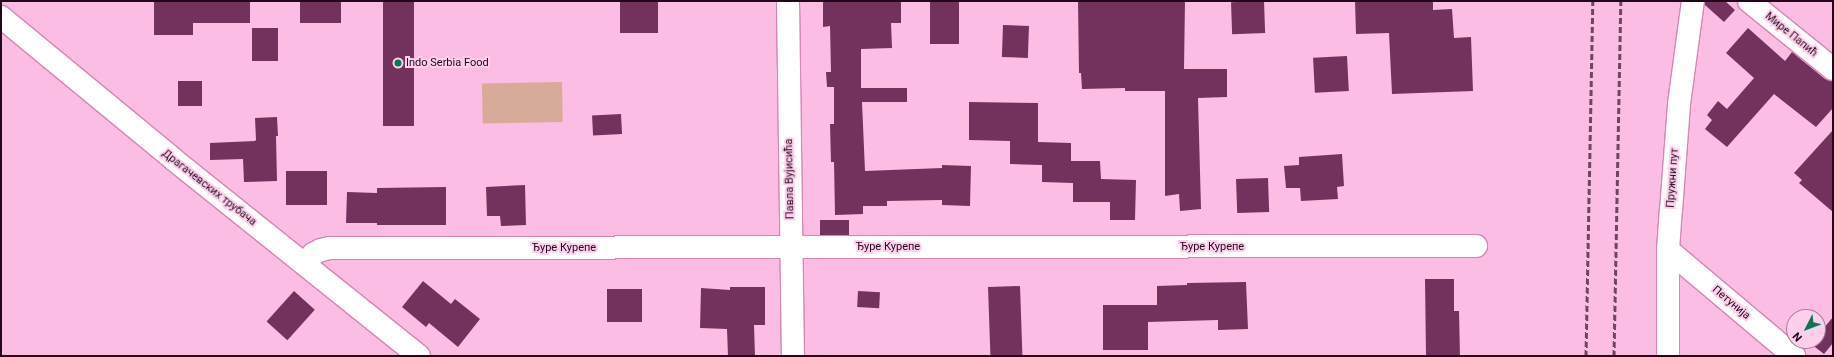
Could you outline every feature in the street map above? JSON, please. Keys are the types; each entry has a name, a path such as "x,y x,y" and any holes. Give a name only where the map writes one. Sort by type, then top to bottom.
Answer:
{"street":[{"name":"Павла Вујисића","path":"788,1 793,356"},
{"name":"Пружни пут","path":"1668,356 1668,250 1679,104 1693,1"},
{"name":"Мире Папић","path":"1749,1 1833,69"},
{"name":"Драгачевских трубача","path":"1,17 173,159 419,356"},
{"name":"Ђуре Курепе","path":"305,264 313,254 330,248 1476,246"},
{"name":"Петунија","path":"1668,250 1794,356"}],"shaded area":[{"path":"562,82 563,122 483,123 482,83"}],"building":[{"path":"154,1 250,1 250,23 193,23 193,35 154,35"},
{"path":"300,1 341,1 341,23 300,23"},
{"name":"Indo Serbia Food","path":"383,1 414,1 414,126 383,126"},
{"path":"620,1 658,1 658,33 620,33"},
{"path":"823,1 901,1 901,23 891,23 892,48 861,49 861,88 907,88 907,102 862,102 865,171 942,168 942,165 971,166 970,206 942,205 942,200 887,201 887,206 863,206 863,214 835,215 834,162 831,162 830,124 834,124 834,87 827,87 826,72 831,72 830,26 823,27"},
{"path":"930,1 959,1 959,44 930,44"},
{"path":"1078,1 1185,1 1184,69 1227,69 1227,97 1198,98 1201,209 1180,211 1179,194 1165,196 1165,91 1125,91 1125,88 1082,89 1081,73 1079,73"},
{"path":"1264,1 1265,33 1232,34 1231,2"},
{"path":"1355,1 1433,1 1433,10 1452,9 1454,38 1471,37 1473,91 1392,94 1389,33 1356,34"},
{"path":"1705,1 1725,1 1735,10 1724,22 1705,5"},
{"path":"1003,25 1029,26 1028,58 1002,57"},
{"path":"252,28 278,28 278,61 252,61"},
{"path":"1748,28 1785,61 1792,52 1825,79 1833,81 1833,108 1816,127 1774,94 1727,147 1705,129 1712,120 1707,115 1718,101 1727,109 1754,78 1726,53"},
{"path":"1347,56 1349,91 1315,93 1313,58"},
{"path":"178,81 202,81 202,106 178,106"},
{"path":"969,102 1038,103 1038,142 1071,143 1071,161 1100,161 1101,179 1136,180 1135,220 1110,220 1110,202 1073,202 1073,183 1042,182 1042,165 1010,164 1010,141 969,140"},
{"path":"621,114 622,134 593,135 592,116"},
{"path":"277,117 277,181 244,182 243,159 210,160 210,143 255,141 255,118"},
{"path":"1833,130 1833,212 1799,183 1802,180 1794,173"},
{"path":"1342,154 1344,186 1337,187 1338,199 1301,201 1300,188 1286,188 1284,166 1299,165 1299,157"},
{"path":"286,171 327,171 327,205 286,205"},
{"path":"1268,178 1269,212 1237,213 1236,179"},
{"path":"525,185 526,225 501,226 500,216 487,216 486,187"},
{"path":"446,187 446,225 377,225 377,223 346,223 347,192 377,193 377,188"},
{"path":"820,220 849,220 849,235 820,235"},
{"path":"1425,279 1454,279 1454,311 1459,311 1460,356 1426,356"},
{"path":"423,281 451,304 455,299 480,319 458,347 429,323 426,327 402,307"},
{"path":"1246,282 1248,329 1218,330 1218,320 1148,322 1148,350 1103,350 1103,305 1157,305 1157,286 1187,285 1187,283"},
{"path":"1020,286 1022,356 990,356 988,287"},
{"path":"730,287 765,287 765,325 754,325 755,356 728,356 727,329 700,328 701,288 730,290"},
{"path":"607,289 642,289 642,322 607,322"},
{"path":"294,291 315,310 287,340 267,321"},
{"path":"858,291 880,292 879,308 857,307"},
{"path":"1833,317 1833,343 1824,354 1818,349 1826,349 1826,325"}],"railway":[{"path":"1586,356 1593,1"},
{"path":"1614,356 1621,1"}],"place":[{"name":"Indo Serbia Food","path":"398,63"}]}
